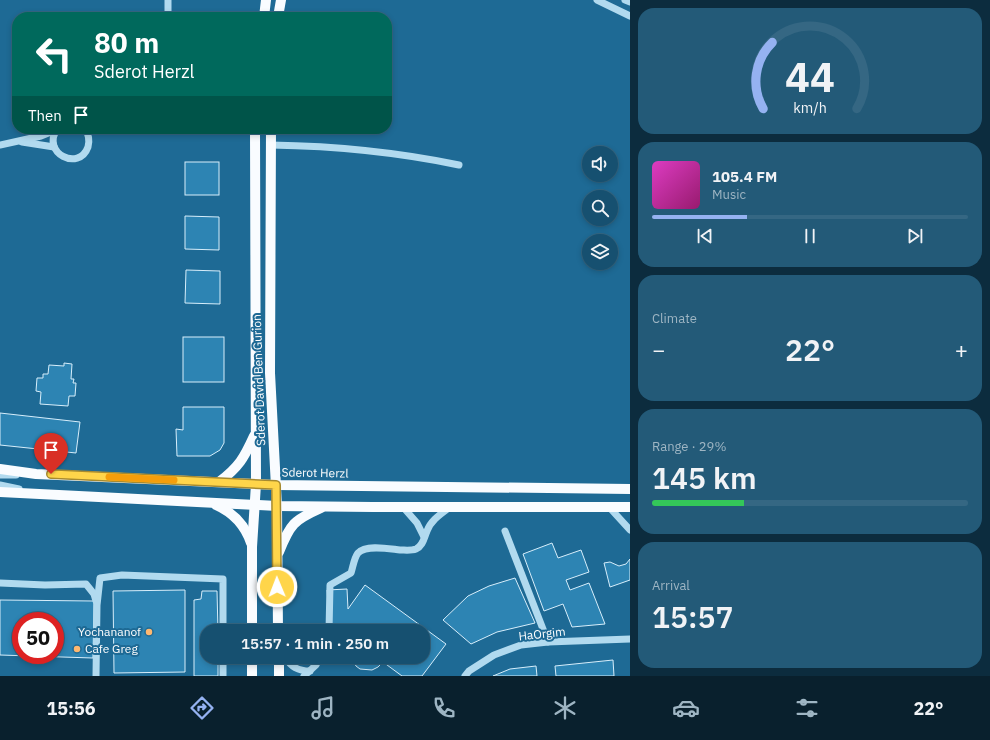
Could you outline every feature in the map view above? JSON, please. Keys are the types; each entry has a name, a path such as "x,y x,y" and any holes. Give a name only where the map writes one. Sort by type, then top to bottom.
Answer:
{"main road":[{"path":"265,12 266,0"},
{"path":"279,12 282,0"},
{"name":"Sderot David Ben Gurion","path":"252,624 252,547 256,484 255,134"},
{"name":"Sderot David Ben Gurion","path":"271,134 270,373 277,506 278,624"},
{"path":"219,482 232,472 243,459 255,433"},
{"name":"Sderot Herzl","path":"0,469 36,474 276,485 630,489"},
{"path":"0,492 277,506 630,508"},
{"path":"213,503 231,513 249,536 252,547"},
{"path":"277,557 291,525 305,515 326,506"},
{"path":"252,664 252,676"},
{"path":"279,664 279,676"}],"street":[{"path":"168,0 168,12"},
{"path":"597,0 630,16"},
{"path":"625,0 630,2"},
{"path":"0,145 48,134"},
{"path":"55,134 53,139 54,147 60,155 68,159 73,159 82,155 87,149 89,144 88,134"},
{"path":"16,142 54,147"},
{"path":"271,145 314,146 384,152 428,158 459,165"},
{"path":"0,475 36,474"},
{"path":"0,485 37,493"},
{"path":"329,624 330,585 351,573 358,552 362,549 371,548 414,550 421,546 424,537 434,520 450,506"},
{"path":"402,507 417,523 424,537"},
{"path":"609,507 630,530"},
{"path":"505,531 548,642"},
{"path":"96,676 97,605 100,578 122,575 223,579 223,624"},
{"path":"0,583 45,585 86,584 94,594 97,605"},
{"name":"HaOrgim","path":"465,676 469,671 494,655 521,645 548,642 630,639"},
{"path":"222,676 223,664"},
{"path":"289,664 296,669 310,671"},
{"path":"304,676 316,664"}],"building":[{"path":"185,162 219,162 219,195 185,195"},
{"path":"185,216 219,217 219,250 185,249"},
{"path":"186,270 220,271 220,304 185,303"},
{"path":"183,337 224,337 224,382 183,382"},
{"path":"64,363 72,364 71,379 74,379 73,383 76,383 75,396 69,396 68,406 40,404 41,392 36,391 37,378 43,378 43,374 48,374 49,365 64,366"},
{"path":"183,407 224,407 224,443 220,450 210,456 177,456 176,429 183,430"},
{"path":"0,413 80,422 76,453 0,445"},
{"path":"552,543 558,558 581,550 589,572 566,580 570,590 589,583 605,624 572,627 563,604 544,611 523,554"},
{"path":"630,559 630,580 610,587 604,563 610,562 619,566 626,564"},
{"path":"515,578 535,623 497,632 471,644 443,620 468,596 489,586"},
{"path":"365,585 419,624 329,624 327,590 347,589 348,609"},
{"name":"Yochananof","path":"185,590 185,672 114,673 113,591"},
{"path":"202,591 217,591 218,624 200,624 200,664 218,664 218,676 194,676 194,600 201,599"},
{"path":"0,600 94,601 93,658 64,657 64,612 12,612 12,655 0,655"},
{"path":"430,632 446,644 422,676 402,676 386,664 430,664"},
{"path":"613,660 614,676 556,676 555,666"},
{"path":"355,664 381,664 372,670 360,669"},
{"path":"536,666 537,676 493,676 510,669"}],"slow traffic":[{"path":"109,477 174,480"}],"place":[{"name":"Yochananof","path":"149,632"},
{"name":"Cafe Greg","path":"77,649"}],"route":[{"path":"51,474 276,485 277,587"}]}
